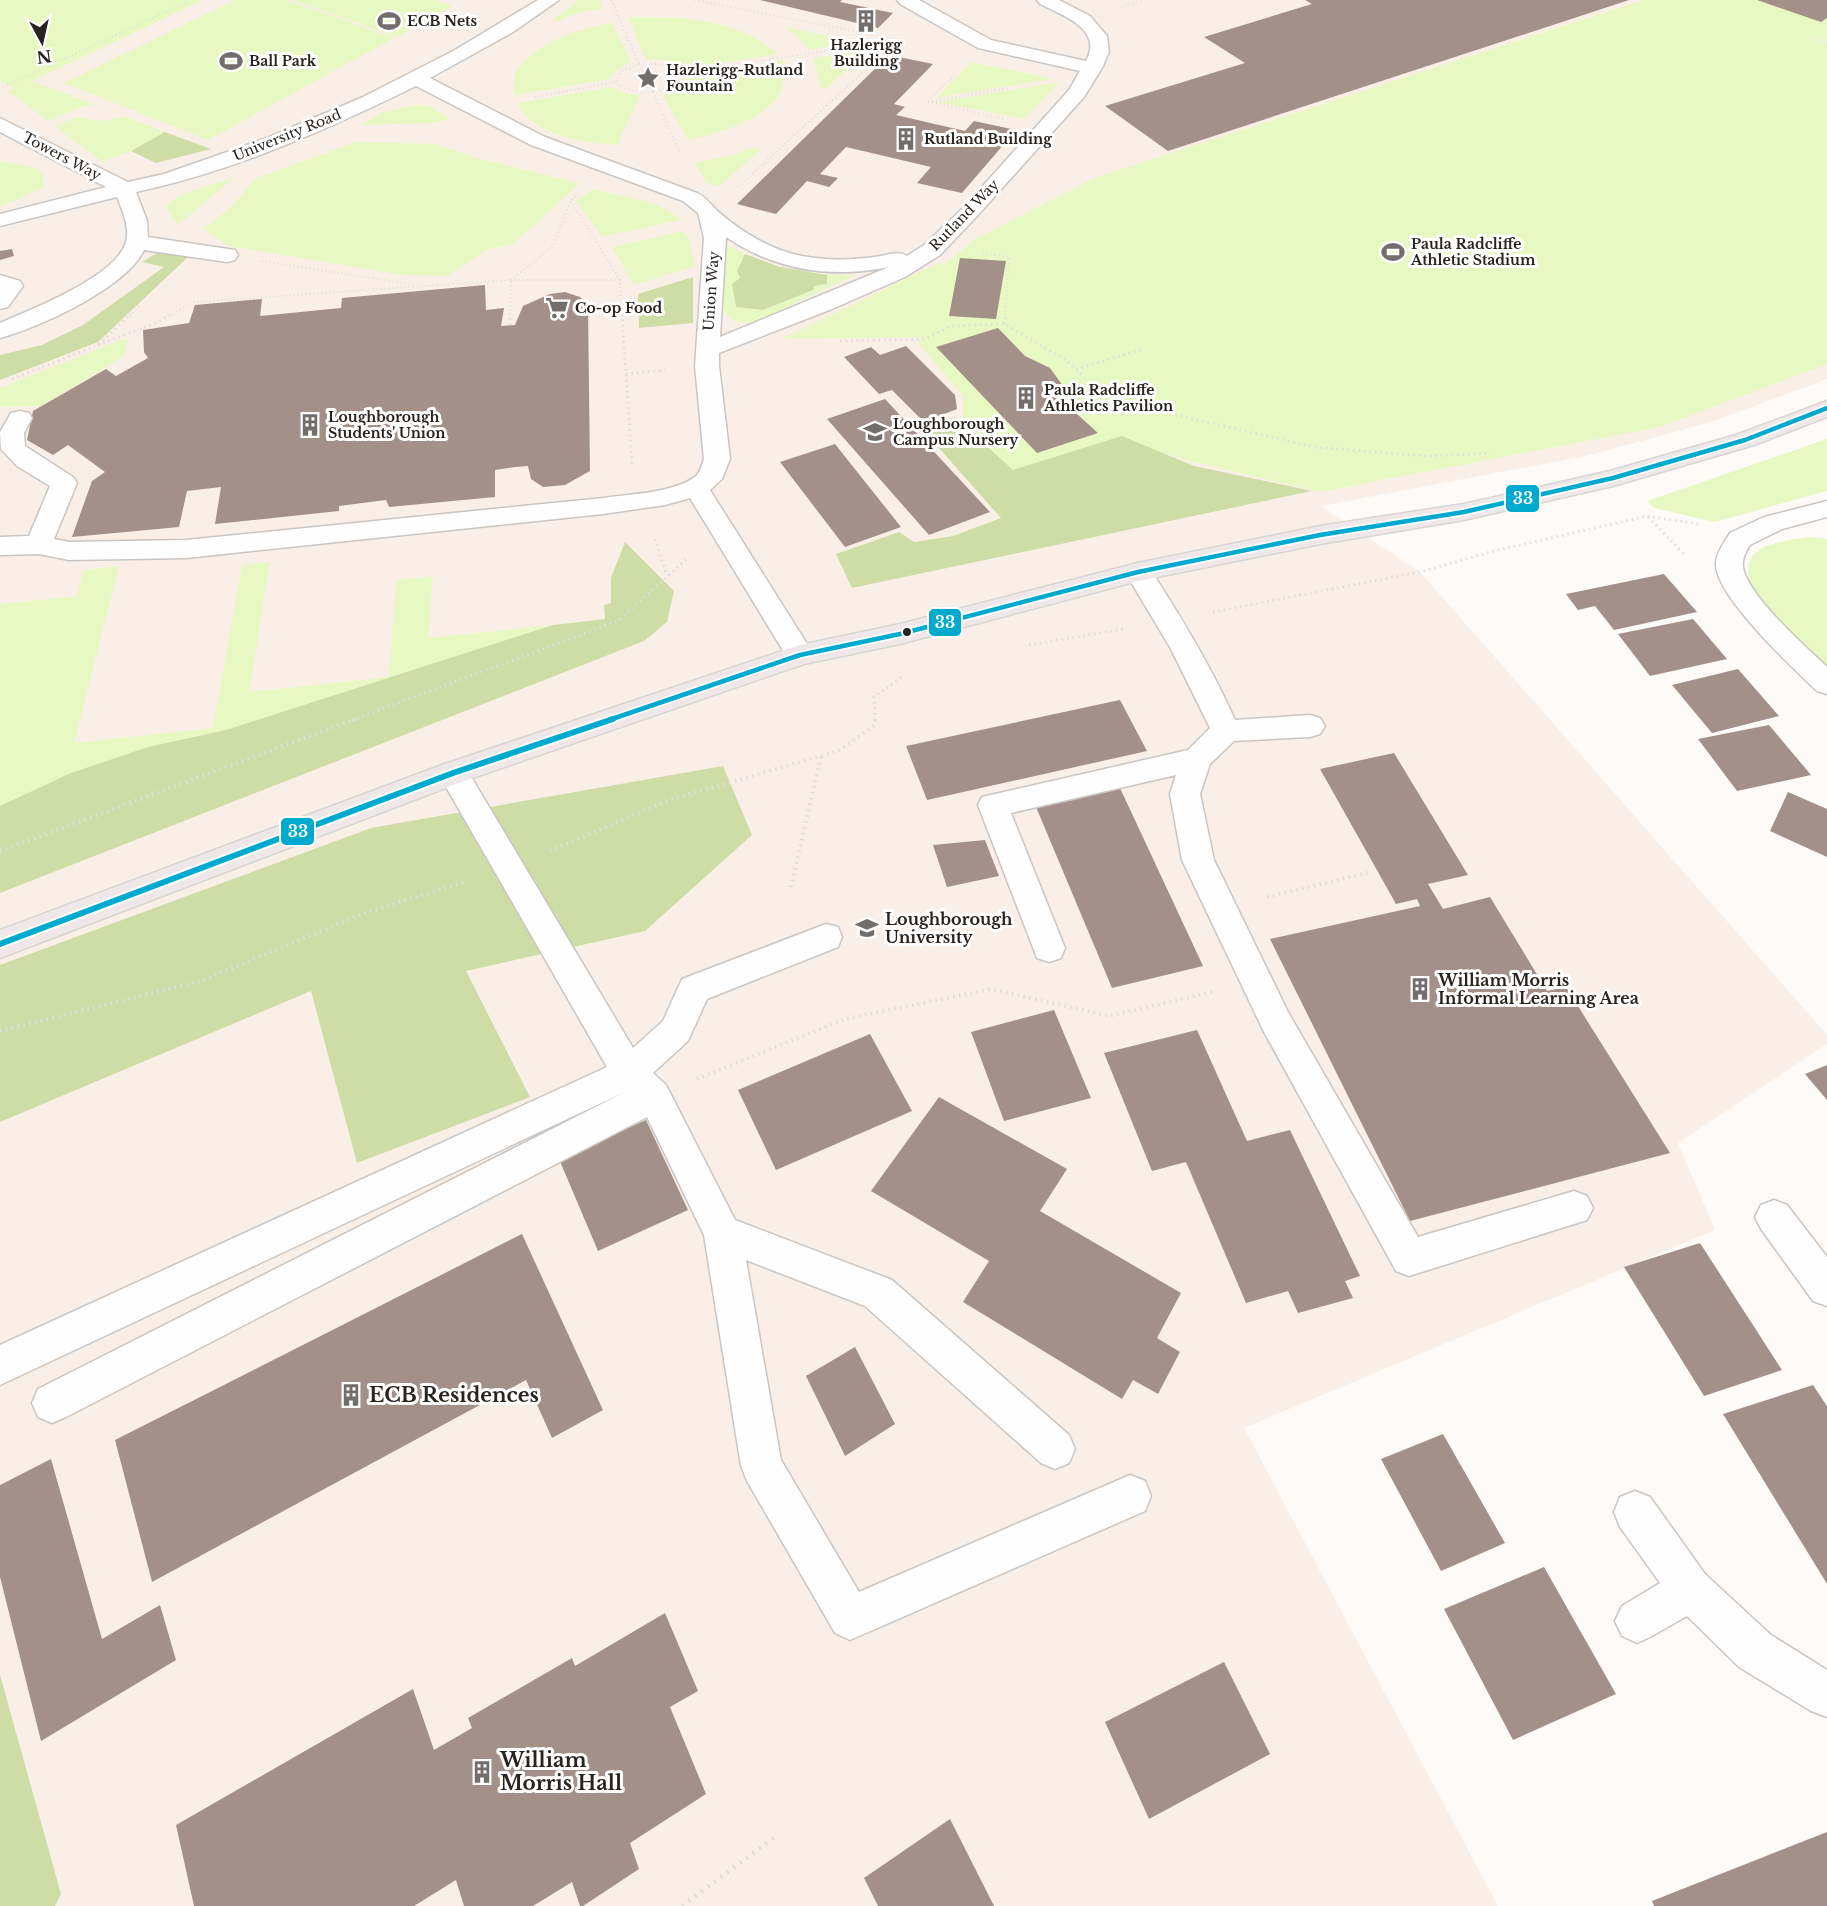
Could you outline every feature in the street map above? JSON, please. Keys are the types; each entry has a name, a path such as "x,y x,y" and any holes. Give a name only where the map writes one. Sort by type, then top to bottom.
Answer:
{"main road":[{"path":"0,944 453,773 800,655 900,634 1138,572 1320,535 1464,512 1613,478 1745,440 1827,408"}],"street":[{"name":"University Road","path":"1,220 174,177 246,152 378,98 417,79 500,33 550,0"},
{"path":"906,0 985,44 1093,68"},
{"path":"1046,0 1084,20 1098,36 1121,34"},
{"name":"Rutland Way","path":"707,350 897,272 932,250 963,209 1077,93 1100,52 1098,36"},
{"path":"417,79 538,141 612,169 703,208 769,253 808,264 853,266 874,264 932,250"},
{"name":"Towers Way","path":"0,124 124,189"},
{"path":"0,330 52,310 101,282 128,259 137,242 135,218 124,189"},
{"name":"Union Way","path":"696,487 709,479 717,459 707,350 715,238 703,208"},
{"path":"137,242 227,255"},
{"path":"0,282 12,286 0,302"},
{"path":"20,418 12,433 13,449 26,460 64,483 39,545"},
{"path":"0,546 39,545 69,552 186,549 603,506 665,497 696,487 800,655"},
{"path":"1827,509 1773,523 1739,539 1729,565 1732,580 1751,606 1827,684"},
{"path":"1138,572 1169,620 1206,685 1226,730"},
{"path":"1310,726 1226,730 1197,759 1185,795 1198,860 1276,1022 1409,1258 1574,1208"},
{"path":"1049,948 993,805 1197,759"},
{"path":"453,773 642,1085 722,1233 762,1466 850,1618 1130,1496"},
{"path":"52,1403 642,1085 676,1031 694,989 826,937"},
{"path":"0,1365 642,1085"},
{"path":"1774,1217 1827,1288"},
{"path":"722,1233 878,1293 1055,1449"},
{"path":"1635,1512 1690,1590 1755,1651 1827,1695"},
{"path":"1637,1621 1690,1590"}],"path":[{"path":"0,89 192,0"},
{"path":"611,0 639,64"},
{"path":"695,0 899,40"},
{"path":"678,73 899,40"},
{"path":"653,92 703,208 719,204 899,40"},
{"path":"617,82 622,70 639,64 659,63 678,73"},
{"path":"928,102 961,69"},
{"path":"617,82 624,89 653,92 676,82 678,73"},
{"path":"472,108 617,82"},
{"path":"928,102 1018,87"},
{"path":"928,102 1045,128"},
{"path":"510,325 512,280 553,246 571,200 612,169"},
{"path":"571,200 620,280 633,465 595,490 611,518 627,514 647,525 654,537 667,575"},
{"path":"932,250 965,251 1009,257 1005,324"},
{"path":"227,255 425,286"},
{"path":"98,345 156,323 194,302 512,280 620,280"},
{"path":"925,339 951,326 1005,324 1046,347 1076,369 1087,380 1095,396 1098,417"},
{"path":"1076,369 1144,349"},
{"path":"1095,396 1314,447 1425,456 1491,453"},
{"path":"1641,508 1683,556 1729,565"},
{"path":"1022,646 1420,572 1494,551 1647,516 1696,524 1739,539"},
{"path":"0,851 618,621 667,575 722,530"},
{"path":"791,887 821,756"},
{"path":"1221,908 1371,872"},
{"path":"642,1085 845,1019 991,989 1109,1016 1257,982"},
{"path":"682,1906 775,1837"}],"shaded area":[{"name":"Loughborough University","path":"0,0 1827,0 1827,379 1711,422 1586,456 1321,506 1420,572 1827,1035 1827,1044 1678,1143 1715,1230 1244,1428 1498,1906 0,1906"}],"green space":[{"path":"0,0 203,0 32,81 96,105 83,106 48,121 7,91 14,88 0,81"},
{"name":"Ball Park","path":"235,0 286,0 394,38 208,140 64,83"},
{"name":"ECB Nets","path":"293,0 435,0 452,6 397,37"},
{"path":"579,0 600,0 603,9 579,12 557,22 553,20"},
{"name":"Paula Radcliffe Athletic Stadium","path":"1643,0 1827,0 1827,41 1805,35 1827,43 1827,364 1660,427 1320,492 1190,461 1123,440 1013,471 963,419 963,396 919,344 920,337 782,339 940,262 945,264 974,240 1094,178"},
{"path":"629,17 688,19 726,26 761,42 778,54 681,69 669,61 645,60"},
{"path":"611,22 631,61 613,73 610,79 514,95 516,72 534,53 545,45 571,33"},
{"path":"785,27 847,40 852,42 809,50"},
{"path":"860,53 861,56 826,89 821,88 813,58"},
{"path":"784,60 783,86 776,100 755,117 713,134 688,140 662,94 684,84 688,75"},
{"path":"972,62 1054,79 936,98"},
{"path":"1060,82 1024,119 937,102"},
{"path":"612,87 624,93 640,95 617,145 561,136 535,123 517,103"},
{"path":"415,105 427,105 451,119 432,123 360,125 383,112"},
{"path":"78,117 97,121 126,117 165,132 131,151 103,162 54,126"},
{"path":"165,132 211,149 156,163 131,151"},
{"path":"357,142 435,144 477,158 580,183 513,244 486,250 447,276 402,275 228,246 204,229 232,206 256,178"},
{"path":"752,147 761,149 720,186 706,183 695,163 733,155"},
{"path":"0,161 38,168 43,175 43,188 0,207"},
{"path":"235,177 178,225 166,207 187,193"},
{"path":"594,189 651,203 662,207 681,220 602,237 576,201"},
{"path":"683,231 689,238 695,266 634,285 612,247"},
{"path":"724,244 745,254 737,271 741,278 732,284 736,307 763,310 813,290 814,286 827,284 827,275 855,275 762,319 740,322 731,319 724,310"},
{"path":"182,252 189,256 98,342 0,380 0,355 42,345 83,325 164,267 142,262 157,253"},
{"path":"745,254 780,267 827,275 827,284 814,286 813,290 763,310 736,307 732,284 740,278 737,271"},
{"path":"693,277 693,323 639,328 638,294"},
{"path":"123,339 128,340 124,356 41,406 0,407 0,388"},
{"path":"955,417 1013,470 1122,436 1194,466 1312,491 852,588 836,554 899,532 914,542 953,536 1001,518 922,429"},
{"path":"1827,439 1827,491 1715,522 1654,508 1647,501"},
{"path":"1808,537 1827,539 1827,669 1755,595 1749,579 1748,567 1752,557 1759,550 1769,545"},
{"path":"625,542 674,591 667,622 644,641 0,893 0,806 71,773 148,747 226,730 553,625 605,619 604,605 611,603 611,578"},
{"path":"270,562 249,692 389,677 396,580 433,576 428,638 553,625 226,730 148,747 71,773 0,806 0,604 77,596 84,570 119,566 74,743 213,728 242,565"},
{"path":"723,766 752,835 645,931 466,971 530,1097 357,1163 311,991 0,1122 0,965 371,828"},
{"path":"0,1675 61,1894 55,1906 0,1906"}],"building":[{"name":"Hazlerigg Building","path":"760,0 842,0 840,2 893,13 878,28"},
{"path":"1305,0 1629,0 1168,151 1105,106 1245,63 1204,37 1312,4"},
{"path":"1757,0 1827,0 1827,18 1821,22"},
{"name":"Rutland Building","path":"889,55 933,64 894,104 905,107 896,115 965,131 974,121 1016,130 962,193 917,183 931,167 846,147 820,174 838,178 829,187 807,181 776,214 737,204"},
{"path":"12,249 14,256 0,260 0,251"},
{"path":"960,258 1006,261 996,319 949,316"},
{"name":"Loughborough Students' Union","path":"485,285 486,310 504,308 501,326 515,325 523,306 550,294 565,292 580,297 588,305 590,471 565,485 543,487 531,479 528,466 515,467 495,470 495,497 389,507 386,500 339,506 339,511 215,524 221,487 187,491 179,527 72,537 92,481 105,472 68,445 53,455 27,440 33,411 106,369 116,376 148,358 144,352 143,330 189,323 195,305 262,299 260,316 341,308 342,298"},
{"name":"Paula Radcliffe Athletics Pavilion","path":"998,328 1025,356 1050,368 1066,390 1068,406 1098,433 1037,453 936,347"},
{"path":"906,346 955,395 957,409 924,422 892,390 879,394 844,357 871,347 880,355"},
{"path":"885,399 990,512 929,535 827,419"},
{"path":"835,444 901,527 845,547 780,462"},
{"path":"1664,574 1697,612 1614,630 1595,606 1578,610 1566,594"},
{"path":"1693,619 1727,659 1650,676 1618,634"},
{"path":"1738,669 1779,716 1712,733 1672,685"},
{"path":"1120,700 1147,751 927,800 906,746"},
{"path":"1769,725 1811,775 1737,791 1698,739"},
{"name":"William Morris Informal Learning Area","path":"1394,753 1468,875 1428,884 1443,909 1490,897 1547,991 1566,987 1670,1153 1410,1221 1270,939 1420,906 1417,899 1396,904 1320,769"},
{"path":"1120,788 1203,966 1112,988 1036,807"},
{"path":"1788,792 1827,809 1827,857 1770,831"},
{"path":"985,840 999,876 947,887 933,845"},
{"path":"1054,1010 1091,1098 1004,1121 971,1032"},
{"path":"1197,1030 1247,1141 1290,1130 1360,1276 1345,1281 1353,1298 1298,1313 1288,1291 1246,1303 1186,1162 1152,1171 1104,1053"},
{"path":"870,1034 912,1111 776,1170 738,1090"},
{"path":"1827,1065 1827,1100 1805,1074"},
{"path":"939,1097 1067,1169 1040,1211 1181,1293 1157,1338 1180,1352 1158,1394 1133,1380 1122,1399 963,1302 989,1261 871,1191"},
{"path":"646,1120 688,1210 598,1251 559,1159"},
{"name":"ECB Residences","path":"522,1234 603,1410 552,1438 526,1380 152,1582 115,1440"},
{"path":"1700,1243 1782,1370 1704,1396 1624,1267"},
{"path":"855,1347 895,1424 845,1456 806,1376"},
{"path":"1813,1385 1827,1406 1827,1584 1723,1414"},
{"path":"1443,1434 1505,1543 1441,1571 1381,1459"},
{"path":"51,1459 102,1639 160,1605 176,1660 41,1741 0,1577 0,1485"},
{"path":"1544,1567 1616,1694 1513,1740 1444,1609"},
{"name":"William Morris Hall","path":"665,1613 698,1691 670,1707 706,1794 630,1843 639,1869 583,1906 580,1906 572,1882 533,1906 464,1906 456,1880 414,1906 194,1906 176,1825 413,1689 434,1750 472,1728 468,1718 572,1658 575,1666"},
{"path":"1224,1662 1270,1754 1149,1819 1105,1722"},
{"path":"950,1819 994,1906 878,1906 864,1878"},
{"path":"1827,1832 1827,1906 1654,1906 1652,1901"}],"transit line":[{"name":"33","path":"0,944 453,773 800,655 900,634 1138,572 1320,535 1464,512 1613,478 1745,440 1827,408"}],"place":[{"name":"ECB Nets","path":"389,21"},
{"name":"Hazlerigg Building","path":"866,21"},
{"name":"Ball Park","path":"231,61"},
{"name":"Hazlerigg-Rutland Fountain","path":"648,78"},
{"name":"Rutland Building","path":"906,139"},
{"name":"Paula Radcliffe Athletic Stadium","path":"1393,252"},
{"name":"Co-op Food","path":"557,308"},
{"name":"Paula Radcliffe Athletics Pavilion","path":"1026,398"},
{"name":"Loughborough Students' Union","path":"310,425"},
{"name":"Loughborough Campus Nursery","path":"875,432"},
{"name":"Loughborough University","path":"867,928"},
{"name":"William Morris Informal Learning Area","path":"1420,989"},
{"name":"ECB Residences","path":"351,1395"},
{"name":"William Morris Hall","path":"482,1772"}]}
